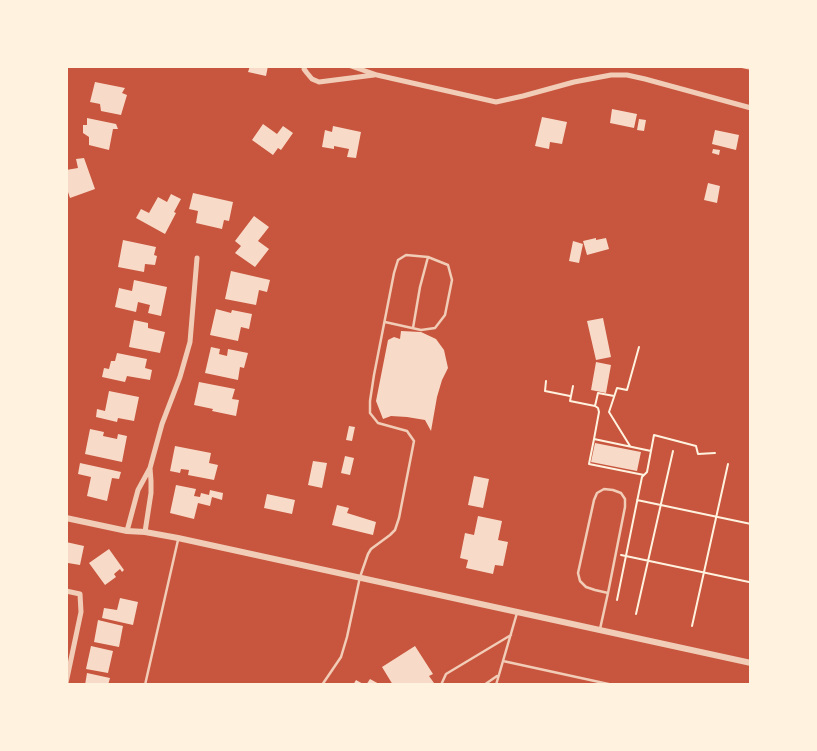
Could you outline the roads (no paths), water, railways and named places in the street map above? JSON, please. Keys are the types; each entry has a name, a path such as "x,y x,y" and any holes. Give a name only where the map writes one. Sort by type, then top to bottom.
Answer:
{"street":[{"path":"305,66 304,69 307,74 319,82 377,75"},
{"path":"351,66 377,75 496,102 574,82 611,75 627,75 751,108"},
{"path":"127,531 138,490 150,468 162,424 180,377 190,342 197,258"},
{"path":"144,532 151,493 150,468"},
{"path":"66,518 127,531 178,538 751,663"},
{"path":"66,591 80,594 81,612 66,683"}],"lane":[{"path":"322,685 341,657 348,637 360,577 368,554 371,549 395,530 414,441 407,431 378,423 370,413 374,375 394,273 398,260 406,254 428,257 448,265 452,280 445,315 436,328 421,330 385,322"},
{"path":"414,328 420,287 428,257"},
{"path":"600,629 608,593 616,554 625,507 625,499 621,493 604,489 597,493 594,500 578,573 580,582 586,587 608,593"},
{"path":"145,685 178,538"},
{"path":"496,685 517,611"},
{"path":"441,685 446,674 511,635"},
{"path":"503,661 614,685"},
{"path":"484,685 498,676"}]}
